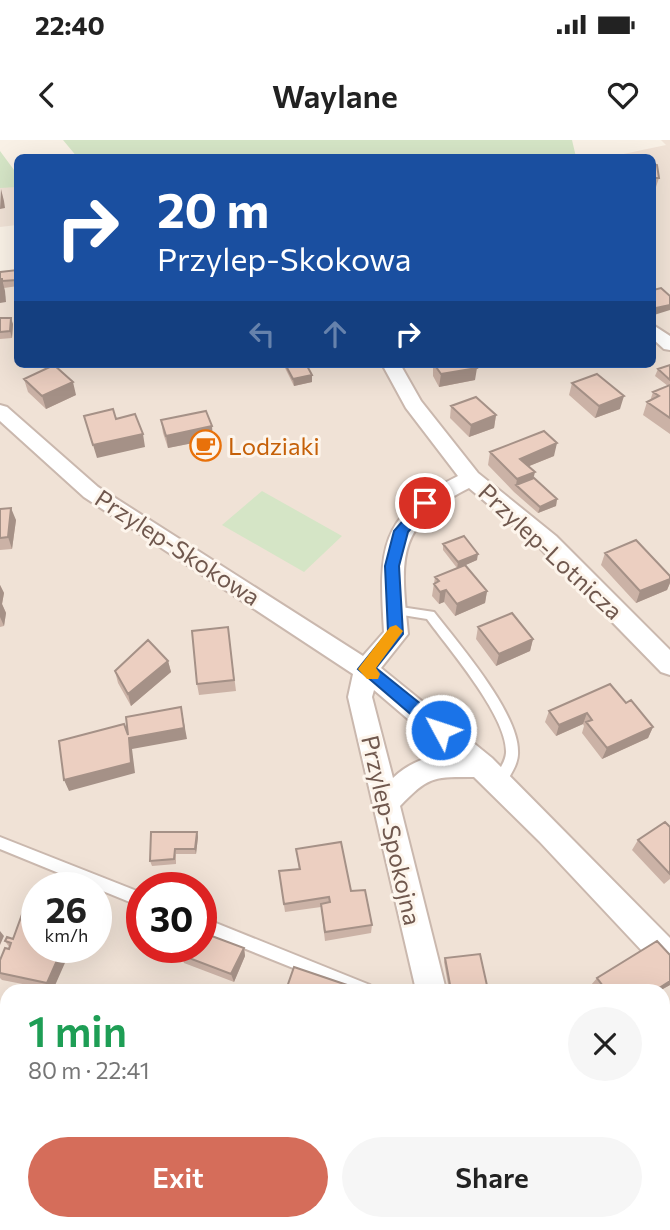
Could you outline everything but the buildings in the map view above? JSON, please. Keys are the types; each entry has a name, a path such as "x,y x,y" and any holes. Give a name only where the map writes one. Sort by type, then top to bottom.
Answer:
{"street":[{"path":"656,333 670,345"},
{"name":"Przylep-Lotnicza","path":"393,368 414,404 471,478 548,542 670,665"},
{"name":"Przylep-Skokowa","path":"0,411 91,492 366,669 491,774 543,824 670,959"},
{"path":"366,669 396,634 392,566 401,531 425,503 471,478"},
{"name":"Przylep-Spokojna","path":"366,669 360,697 430,984"},
{"path":"385,803 414,774 440,766 491,774"}],"lane":[{"path":"394,610 430,615 465,661 505,724 512,745 512,761 491,774"},
{"path":"0,843 126,894"},
{"path":"217,930 350,984"}],"shaded area":[{"path":"661,140 670,140 670,984 0,984 0,277 14,275 14,368 656,368 656,154 623,154 666,145"},
{"path":"14,179 14,225 0,227 0,180"}],"green space":[{"path":"63,140 572,140 575,154 75,154"},
{"path":"0,151 14,170 14,187 0,188"},
{"path":"262,491 342,536 304,572 222,525"}],"slow traffic":[{"path":"372,674 366,669 396,631"}],"place":[{"name":"Lodziaki","path":"205,445"}],"route":[{"path":"425,503 401,531 392,566 396,634 366,669 441,730"}]}
